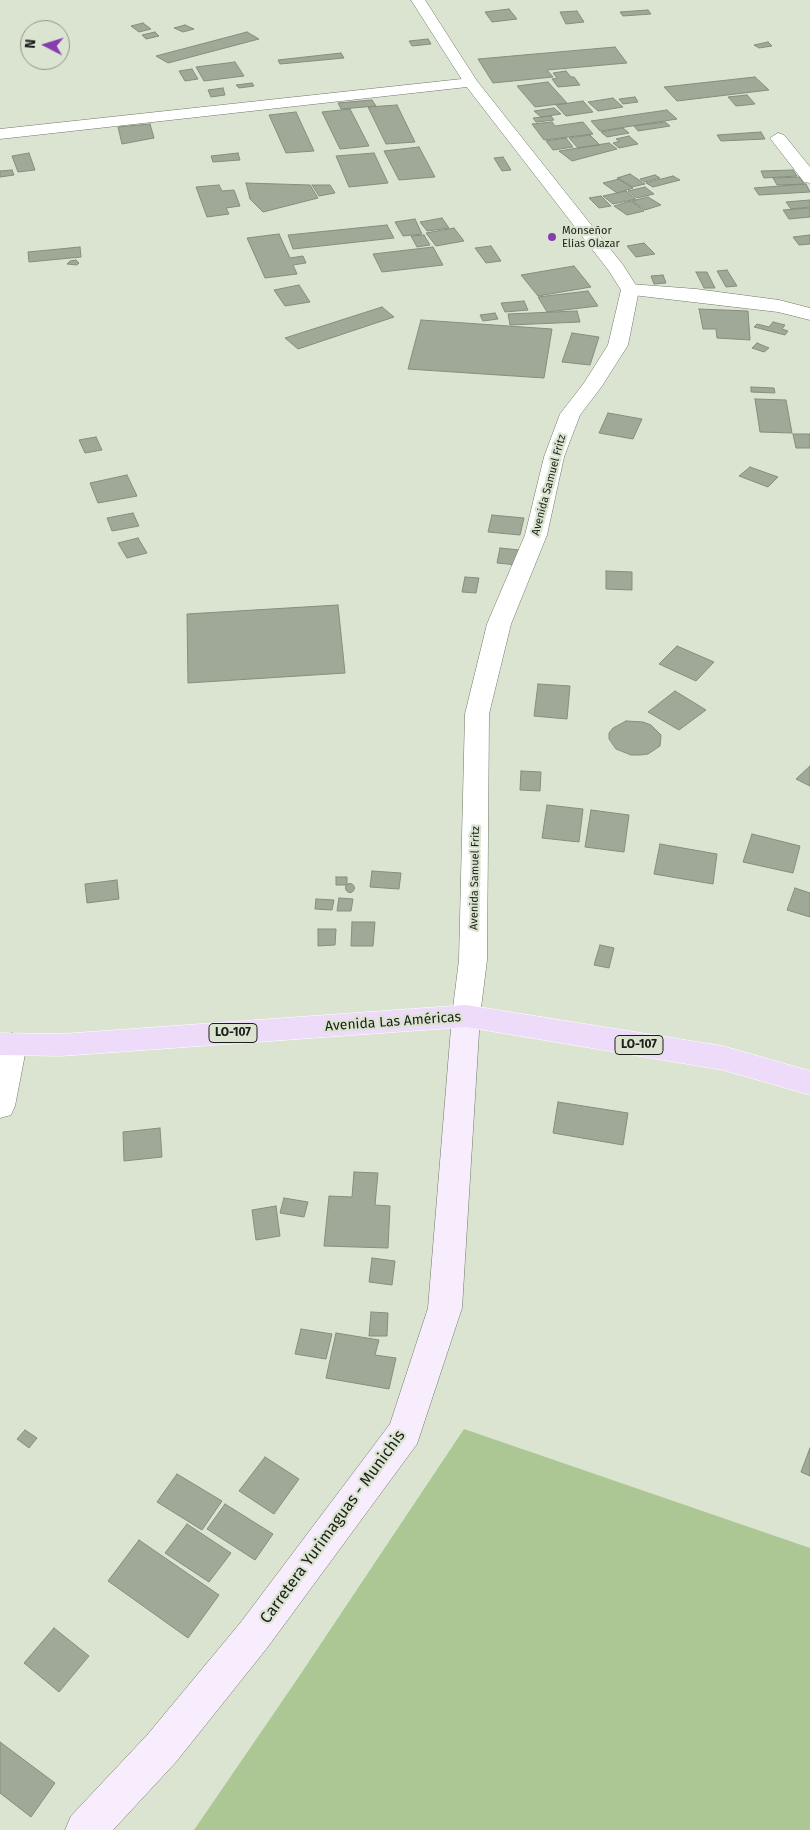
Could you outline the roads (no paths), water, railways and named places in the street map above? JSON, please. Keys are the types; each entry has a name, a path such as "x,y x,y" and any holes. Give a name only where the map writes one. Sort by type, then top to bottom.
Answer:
{"main road":[{"name":"Avenida Las Américas","path":"6,1044 61,1045 466,1016 723,1058 810,1083"},
{"name":"Carretera Yurimaguas - Munichis","path":"85,1830 162,1748 254,1635 405,1432 444,1308 466,1016"}],"street":[{"path":"418,0 470,83 617,269 630,290 696,295 779,306 810,314"},
{"path":"0,134 470,83"},
{"path":"778,138 810,178"},
{"name":"Avenida Samuel Fritz","path":"466,1016 473,960 477,714 499,624 536,535 554,457 570,414 592,386 618,346 630,290"},
{"path":"0,1106 6,1044"}],"place":[{"name":"Monseñor Elias Olazar","path":"552,237"}]}
